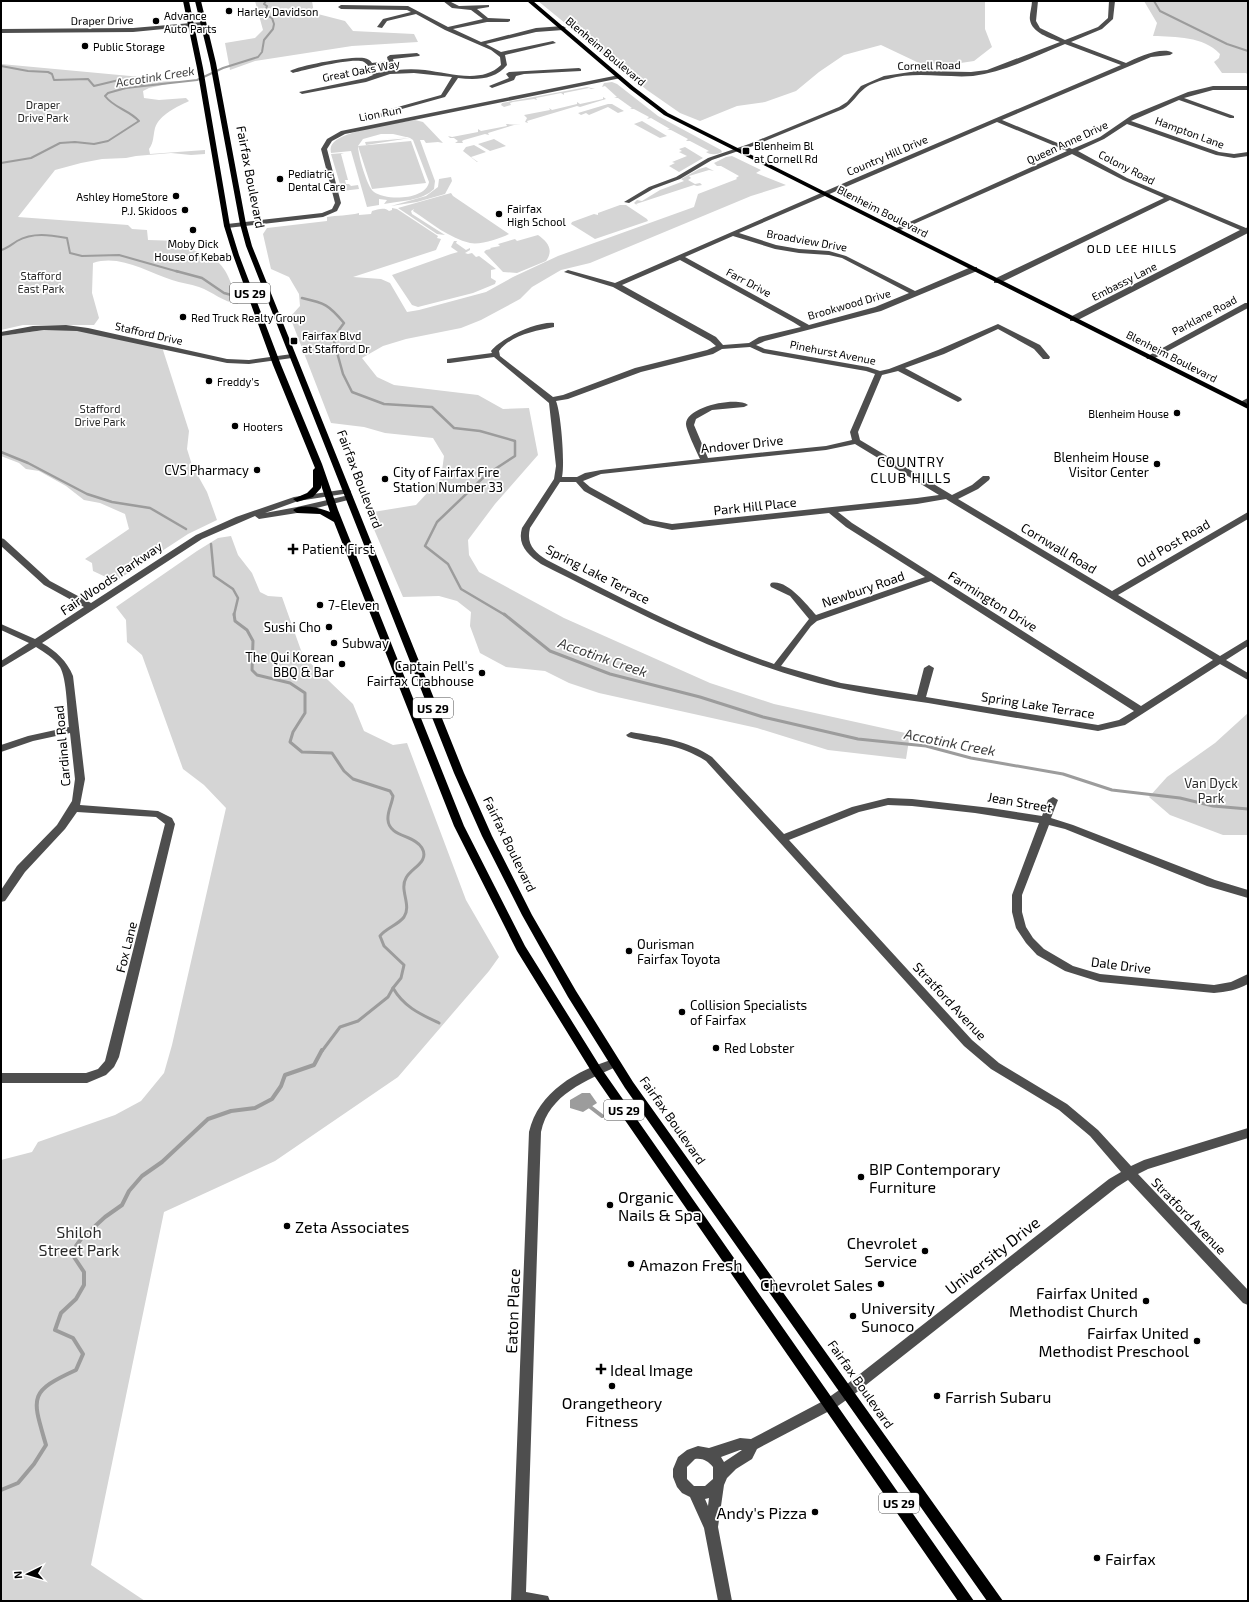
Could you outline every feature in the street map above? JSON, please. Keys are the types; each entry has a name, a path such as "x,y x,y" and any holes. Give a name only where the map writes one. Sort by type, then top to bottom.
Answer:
{"main road":[{"name":"US 29","path":"186,1 200,68 206,86 207,109 227,226 236,255 275,359 318,464 438,775 469,847 521,948 597,1071 967,1601"},
{"name":"Fairfax Boulevard","path":"198,1 213,63 243,224 250,250 292,356 324,431 459,773 487,836 547,952 614,1063 679,1158 996,1601"},
{"name":"Blenheim Boulevard","path":"530,1 619,77 666,114 1073,319 1246,403"},
{"path":"206,86 217,85"},
{"path":"207,109 221,107"},
{"path":"297,499 310,495 316,488 318,464"},
{"path":"297,510 322,511 330,514 340,522"}],"street":[{"path":"446,1 448,4 456,8 487,6"},
{"path":"1035,1 1033,18 1034,24 1045,33 1126,65"},
{"name":"Cornell Road","path":"627,202 651,188 678,178 710,159 737,150 841,108 849,103 863,87 879,79 911,74 966,74 988,72 1066,42 1106,24 1112,15 1112,1"},
{"path":"341,7 408,8 447,29 482,43 501,54 505,63 500,71 511,75 524,72 579,70"},
{"path":"395,8 400,16"},
{"path":"472,8 487,20"},
{"path":"380,27 385,20 415,13"},
{"path":"447,29 487,20 498,22 508,20"},
{"path":"482,43 536,30 556,23"},
{"name":"Draper Drive","path":"1,31 133,30 203,24"},
{"path":"536,30 563,28"},
{"path":"501,54 556,44"},
{"name":"Country Hill Drive","path":"616,285 1126,65 1150,55 1170,53"},
{"path":"395,72 390,63 390,57 417,55"},
{"path":"293,71 332,63 359,60 367,61 376,75"},
{"path":"370,65 390,63"},
{"name":"Great Oaks Way","path":"302,92 366,80 376,75 395,72 420,71 456,76 479,76 500,71"},
{"path":"492,86 512,80 514,78 511,75"},
{"path":"381,115 389,111 443,96 456,76"},
{"name":"Lion Run","path":"227,226 323,214 335,210 338,204 324,149 329,140 343,132 619,77"},
{"name":"Queen Anne Drive","path":"896,230 1107,136 1126,121 1138,114 1194,91 1206,88 1248,88"},
{"path":"1179,98 1232,117"},
{"name":"Colony Road","path":"998,120 1096,162 1125,179 1247,230"},
{"name":"Hampton Lane","path":"1126,121 1222,155 1238,156 1248,154"},
{"path":"997,281 1169,198"},
{"name":"Embassy Lane","path":"1073,319 1247,230"},
{"name":"Broadview Drive","path":"734,234 774,247 829,253 844,257 916,294"},
{"name":"Farr Drive","path":"680,257 807,327"},
{"name":"Brookwood Drive","path":"751,346 755,342 762,339 878,309 974,269"},
{"path":"568,272 616,285 713,339 721,347"},
{"name":"Parklane Road","path":"1150,357 1248,305"},
{"name":"Pinehurst Avenue","path":"751,346 763,350 868,369 879,373 898,368 941,352 998,323 1038,347 1046,357"},
{"path":"495,355 497,347 501,344 532,330 551,325"},
{"name":"Stafford Drive","path":"1,334 38,328 75,328 227,361 249,362 292,356"},
{"path":"450,361 467,357 495,355 551,400 565,397 638,370 710,352 721,347 751,346"},
{"path":"898,368 958,400"},
{"path":"856,441 854,432 879,373"},
{"name":"Spring Lake Terrace","path":"551,400 555,416 560,466 558,479 525,532 524,540 526,547 535,557 707,642 776,667 841,686 1098,728 1122,723 1140,710 1248,642"},
{"path":"705,461 690,425 692,418 698,412 720,406 744,405"},
{"name":"Andover Drive","path":"558,479 578,480 588,475 601,472 826,448 856,441"},
{"name":"Cornwall Road","path":"856,441 1248,677"},
{"name":"Park Hill Place","path":"578,480 586,489 647,522 662,526 693,526 949,498 975,487 986,478"},
{"name":"Fair Woods Parkway","path":"239,519 297,510 330,498 348,494"},
{"name":"Fair Woods Parkway","path":"1,665 36,644 182,546 209,532 239,519 297,499 330,498"},
{"name":"Farmington Drive","path":"832,511 849,525 1140,710"},
{"name":"Old Post Road","path":"1112,594 1248,515"},
{"path":"1,540 47,583 91,607"},
{"name":"Newbury Road","path":"776,667 808,624 814,619 932,578"},
{"path":"774,585 793,594 814,619"},
{"name":"Cardinal Road","path":"1,627 36,644 58,658 67,671 80,779 74,808 56,833 14,878 1,898"},
{"path":"921,700 930,668"},
{"path":"1,749 31,738 74,729"},
{"name":"Stratford Avenue","path":"631,735 676,742 702,753 719,769 968,1043 995,1066 1050,1098 1075,1116 1094,1133 1248,1299"},
{"name":"Dale Drive","path":"1053,800 1047,820 1017,895 1016,904 1016,914 1023,931 1043,954 1070,970 1100,978 1214,988 1230,987 1239,984 1248,978"},
{"name":"Jean Street","path":"782,839 868,805 891,802 998,812 1047,820 1070,827 1210,883 1248,894"},
{"name":"Fox Lane","path":"1,1078 87,1078 102,1072 110,1064 113,1057 170,824 168,820 158,814 74,808"},
{"name":"Eaton Place","path":"518,1600 536,1130 542,1113 551,1100 572,1083 614,1063"},
{"name":"University Drive","path":"725,1601 711,1526 694,1492 683,1484 679,1472 680,1466 688,1456 701,1453 708,1455 740,1444 752,1445 830,1404 1113,1183 1144,1165 1248,1133"},
{"name":"University Drive","path":"694,1492 708,1492 731,1465 747,1455 752,1445"},
{"path":"708,1455 718,1463 719,1480"},
{"name":"University Drive","path":"711,1526 719,1480"},
{"path":"518,1600 543,1601"}],"green space":[{"path":"255,1 312,1 314,13 345,21 353,31 414,34 418,42 352,46 255,61 230,70 225,43 255,38 263,30"},
{"path":"538,1 985,1 985,29 992,47 974,61 954,64 919,63 881,45 844,55 819,72 796,91 765,102 737,106 700,121 680,113 647,90"},
{"path":"1144,1 1248,1 1248,75 1246,73 1222,73 1214,62 1219,58 1220,54 1206,44 1189,39 1153,36 1157,23"},
{"path":"1,64 141,77 142,82 181,81 149,88 143,91 144,98 159,100 186,98 189,101 169,112 157,123 152,144 149,149 150,154 205,150 205,154 191,155 171,153 102,159 55,170 18,217 128,225 132,229 147,230 148,240 181,241 184,245 211,257 222,266 229,278 238,304 228,301 199,287 172,280 133,265 123,262 103,261 93,263 92,293 99,318 94,325 23,325 1,330"},
{"path":"612,82 617,84 658,116 721,150 722,152 716,154 708,153 706,152 709,151 690,141 686,141 688,139 671,130 667,130 670,129 651,118 647,119 649,117 634,109 630,109 632,108 618,98 614,98 617,97 605,86 602,87 604,83"},
{"path":"587,87 595,89 589,88 564,93 564,95 561,93 536,98 537,100 534,99 513,102 510,103 511,105 504,107 501,105 502,103"},
{"path":"603,97 606,99 527,121 528,123 525,122 527,118 524,115 550,110 549,108 552,110 577,104 577,102 580,104 603,99"},
{"path":"612,104 624,111 618,113 608,107 589,115 586,113 581,115 578,113"},
{"path":"415,120 423,122 443,143 426,143 424,140 420,140 435,181 434,189 423,196 410,200 384,204 387,200 379,199 379,205 367,207 351,151 331,153 331,145 340,138 349,134","holes":["381,134 393,134 406,137 368,141 407,137 413,140 429,182 426,188 413,195 396,198 387,197 374,192 366,178 360,156 358,146 363,139"]},
{"path":"642,121 667,136 660,138 634,124"},
{"path":"506,124 521,125 514,125 488,133 489,135 485,134 464,140 462,141 463,143 455,143 458,141 448,136 452,137 478,132 478,129 481,131 507,126"},
{"path":"410,138 366,145 365,142"},
{"path":"494,139 506,146 490,151 478,144"},
{"path":"411,141 426,183 372,189 358,146"},
{"path":"474,145 486,152 471,157 478,162 477,162 463,151 466,147"},
{"path":"685,147 703,158 679,172 669,166 675,163 672,162 687,156 679,152 682,151 679,149"},
{"path":"344,153 341,154 348,180 345,180 346,184 351,186 358,185 359,189 342,191 331,154"},
{"path":"732,156 761,170 756,173 786,185 751,196 590,263 561,270 532,287 520,299 481,320 461,328 406,339 383,346 362,358 377,377 394,385 478,395 503,409 529,408 538,455 495,504 468,540 469,555 479,572 564,618 710,683 774,704 910,734 906,759 828,750 757,728 599,693 569,683 545,671 506,667 480,653 470,626 471,612 457,601 439,596 403,597 367,513 416,505 441,478 444,456 433,438 385,433 364,427 331,423 290,317 300,306 299,294 289,277 271,269 263,234 267,228 327,221 327,217 331,216 359,213 359,215 371,214 372,211 379,209 386,209 389,211 392,210 392,208 397,209 438,236 437,238 441,239 436,250 353,277 381,279 390,283 407,312 486,292 513,277 558,256 694,207 698,194 737,179 736,178 739,176 721,166 717,166 714,163 726,157"},
{"path":"706,167 714,171 709,170 689,176 691,178 688,180 695,184 700,183 702,185 694,185 636,204 638,206 634,203 637,200 642,201 660,190 684,181 681,179 699,169"},
{"path":"451,177 452,181 445,194 417,202 391,206 426,196 438,187 439,179"},
{"path":"451,193 453,196 509,234 490,241 470,243 455,238 440,230 413,211 414,209 411,211 412,214 445,235 437,234 398,208"},
{"path":"620,205 626,205 648,221 595,239 571,224 572,222 594,214 598,215 598,213"},
{"path":"538,235 545,240 549,246 550,253 546,261 517,273 503,272 484,252 491,249 490,248 500,246 498,244 515,239 517,241"},
{"path":"454,241 457,241 456,243 466,250 470,248 470,250 465,253 472,253 476,257 479,256 496,269 491,270 491,278 496,281 495,284 473,293 418,307 412,305 392,275 458,252 451,247"},
{"name":"Stafford Drive Park","path":"66,327 162,347 189,431 187,449 192,465 207,492 217,520 188,534 119,579 115,577 108,578 93,571 92,563 85,559 129,529 125,514 100,503 84,500 66,486 39,471 26,469 19,463 1,456 1,336"},
{"name":"Shiloh Street Park","path":"231,536 238,555 252,573 260,592 268,596 282,597 303,656 353,704 364,731 393,745 407,743 466,900 499,957 489,971 398,1077 275,1161 164,1212 91,1565 145,1601 1,1601 1,1160 32,1152 38,1142 115,1115 141,1101 164,1073 172,1045 226,808 204,785 183,769 142,655 127,642 126,620 116,607 218,538"},
{"name":"Van Dyck Park","path":"1248,713 1248,835 1223,835 1170,815 1149,797 1167,777 1215,743"}],"shaded area":[{"path":"582,1093 590,1093 597,1103 583,1112 570,1108 570,1100"}],"waterway":[{"name":"Accotink Creek","path":"1,163 31,158 60,143 75,142 94,144 108,141 139,121 109,100 105,96 108,93 126,88 197,80 223,68 258,57 262,52 264,40 273,29 274,24 272,18 264,14 267,6 264,4 266,1"},
{"path":"1154,1 1160,11 1227,44 1248,51"},
{"path":"1,66 28,71 48,72 52,74 54,80 88,79 94,86 119,80 143,85"},
{"name":"Accotink Creek","path":"1,250 29,236 54,236 67,238 70,253 82,256 119,255 179,272"},
{"name":"Accotink Creek","path":"176,271 202,278 224,293 235,296"},
{"name":"Accotink Creek","path":"302,298 316,301 330,308 344,323 333,338 343,374 352,392 384,404 432,407 454,428 480,431 515,441 515,456 486,475 437,522 425,546 448,564 461,589 505,615"},
{"path":"1,452 28,463 87,494 112,502 150,508 186,529"},
{"path":"211,544 214,576 233,589 238,598 234,615"},
{"name":"Accotink Creek","path":"504,614 550,651 610,674 700,697 763,717 858,739 926,746 971,758 1063,774 1112,790 1180,798 1213,806 1248,809"},
{"path":"234,615 235,621 247,630 253,641 252,670 257,675 290,683 305,693 305,713 293,732 290,742 302,752 332,753 344,771 353,779 390,791 393,796 388,814 389,826 397,833 419,844 422,848 424,853 422,861 408,874 404,883 407,908 404,917 380,936 384,946 404,965 401,978 393,988"},
{"path":"322,1051 340,1027 358,1021 388,997 393,988"},
{"path":"393,988 397,995 407,1005 439,1023"},
{"path":"1,1490 18,1483 34,1464 46,1445 38,1416 37,1406 38,1398 42,1391 49,1384 76,1370 83,1354 73,1338 55,1330 61,1313 76,1299 84,1285 84,1272 74,1257 76,1246 81,1239 105,1217 122,1205 129,1191 142,1176 162,1162 208,1119 231,1111 255,1108 272,1099 281,1086 285,1075 314,1065 322,1050"},
{"path":"589,1106 602,1116"}],"place":[{"name":"Harley Davidson","path":"229,11"},
{"name":"Advance Auto Parts","path":"156,21"},
{"name":"Public Storage","path":"85,46"},
{"name":"Blenheim Bl at Cornell Rd","path":"746,151"},
{"name":"Pediatric Dental Care","path":"280,179"},
{"name":"Ashley HomeStore","path":"176,196"},
{"name":"P.J. Skidoos","path":"185,210"},
{"name":"Fairfax High School","path":"499,214"},
{"name":"Moby Dick House of Kebab","path":"193,230"},
{"name":"Red Truck Realty Group","path":"183,317"},
{"name":"Fairfax Blvd at Stafford Dr","path":"294,341"},
{"name":"Freddy's","path":"209,381"},
{"name":"Blenheim House","path":"1177,413"},
{"name":"Hooters","path":"235,426"},
{"name":"Blenheim House Visitor Center","path":"1157,464"},
{"name":"CVS Pharmacy","path":"257,470"},
{"name":"City of Fairfax Fire Station Number 33","path":"385,479"},
{"name":"Patient First","path":"293,549"},
{"name":"7-Eleven","path":"320,605"},
{"name":"Sushi Cho","path":"329,627"},
{"name":"Subway","path":"334,643"},
{"name":"The Qui Korean BBQ & Bar","path":"342,664"},
{"name":"Captain Pell's Fairfax Crabhouse","path":"482,673"},
{"name":"Ourisman Fairfax Toyota","path":"629,951"},
{"name":"Collision Specialists of Fairfax","path":"682,1012"},
{"name":"Red Lobster","path":"716,1048"},
{"name":"BIP Contemporary Furniture","path":"861,1177"},
{"name":"Organic Nails & Spa","path":"610,1205"},
{"name":"Zeta Associates","path":"287,1226"},
{"name":"Chevrolet Service","path":"925,1251"},
{"name":"Amazon Fresh","path":"631,1264"},
{"name":"Chevrolet Sales","path":"881,1284"},
{"name":"Fairfax United Methodist Church","path":"1146,1301"},
{"name":"University Sunoco","path":"853,1316"},
{"name":"Fairfax United Methodist Preschool","path":"1197,1341"},
{"name":"Ideal Image","path":"601,1369"},
{"name":"Orangetheory Fitness","path":"612,1386"},
{"name":"Farrish Subaru","path":"937,1396"},
{"name":"Andy's Pizza","path":"815,1512"},
{"name":"Fairfax","path":"1097,1558"}],"district":[{"name":"OLD LEE HILLS","path":"1132,248"},
{"name":"COUNTRY CLUB HILLS","path":"911,470"}],"park label":[{"name":"Draper Drive Park","path":"43,110"},
{"name":"Stafford East Park","path":"41,281"}]}
